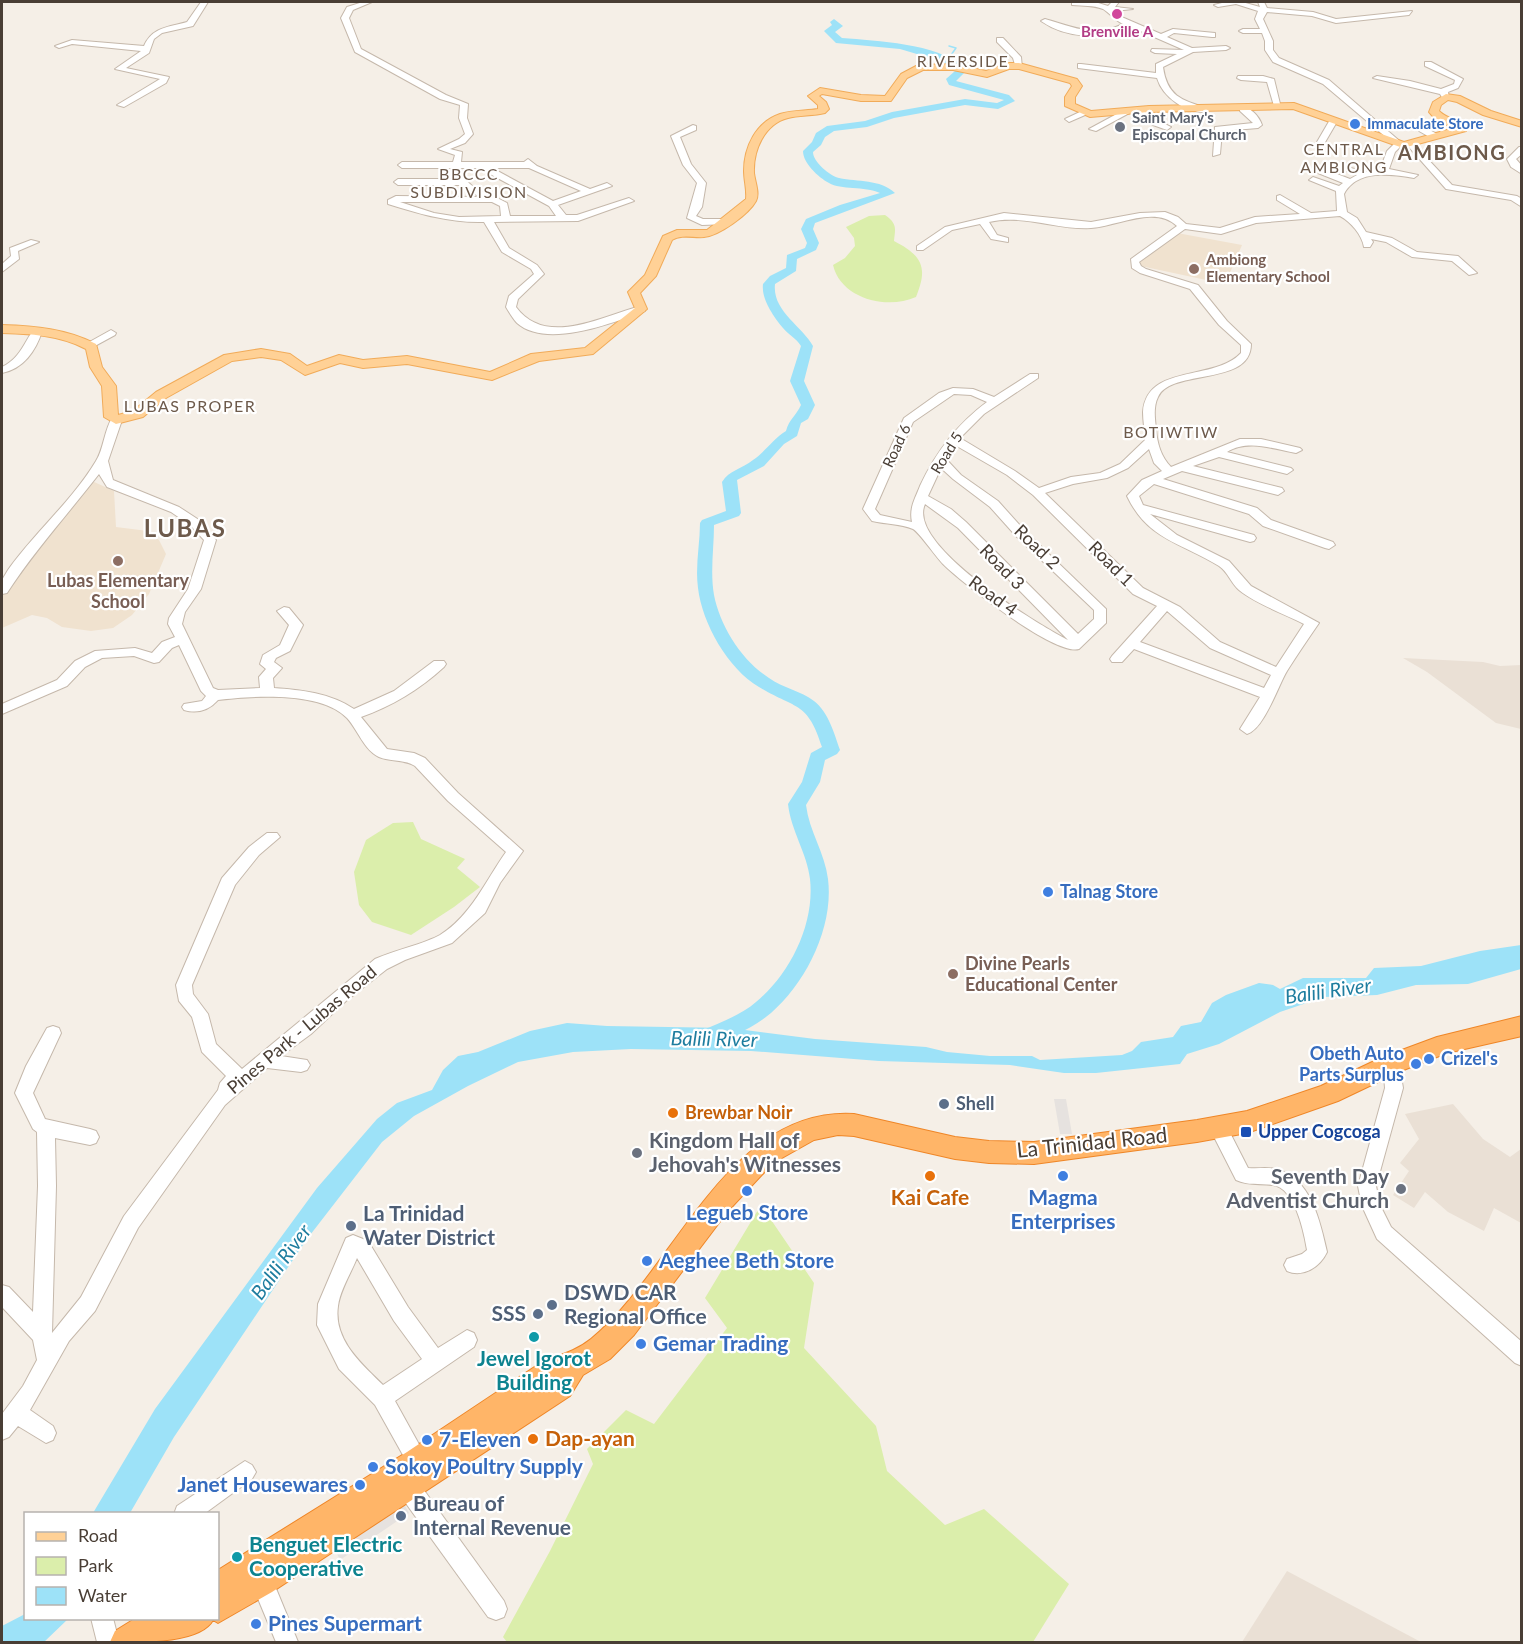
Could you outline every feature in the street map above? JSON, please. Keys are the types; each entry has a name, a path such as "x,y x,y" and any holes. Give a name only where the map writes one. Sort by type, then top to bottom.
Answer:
{"highway":[{"name":"La Trinidad Road","path":"219,1606 258,1573 412,1474 560,1386 572,1368 609,1342 624,1326 719,1203 752,1167 777,1146 810,1130 838,1124 854,1125 955,1148 1019,1153 1197,1131 1247,1122 1329,1094 1392,1064 1445,1044 1521,1026"},
{"name":"La Trinidad Road","path":"219,1588 258,1573"},
{"path":"126,1642 163,1620"},
{"path":"157,1642 195,1620"}],"main road":[{"path":"2,329 37,331 92,347 96,366 109,386 111,417 116,420 138,414 161,395 202,374 218,362 243,354 261,353 285,357 305,371 339,359 363,364 407,360 492,376 536,357 589,351 641,309 634,292 650,276 667,238 677,234 717,230 751,200 753,187 749,174 753,145 762,129 782,116 822,111 824,106 813,96 816,92 830,91 852,97 883,100 891,97 898,83 912,70 921,67 957,68 987,74 1008,66 1019,66 1074,81 1077,86 1069,103 1082,113 1278,106 1300,107 1323,116 1337,104 1399,144 1411,144 1462,128 1440,118 1434,112 1436,104 1444,95 1460,99 1487,113 1521,123"}],"street":[{"path":"121,105 165,77 120,70 147,49 149,41 159,31 190,24 204,2"},
{"path":"369,2 350,9 345,18 358,50 443,97 465,106 463,118 469,134 462,141 442,148 459,154 456,165 457,174 473,190 498,200 507,209 506,219"},
{"path":"1109,9 1116,2"},
{"path":"1218,5 1241,2 1313,14 1336,21 1409,13"},
{"path":"1075,3 1095,4 1109,9 1129,9"},
{"path":"1263,5 1291,3 1308,7"},
{"path":"1261,31 1259,19 1263,5"},
{"path":"1109,9 1114,17 1132,22 1191,50"},
{"path":"1045,21 1075,34 1097,35 1118,31 1132,22"},
{"path":"1241,22 1261,31 1269,41 1269,50 1276,60 1326,80 1337,104 1321,142"},
{"path":"1162,37 1173,31 1212,35"},
{"path":"1243,31 1261,31"},
{"path":"1000,40 1018,59 1019,66"},
{"path":"59,46 72,42 147,49"},
{"path":"1155,51 1227,48"},
{"path":"1160,77 1159,66 1162,63 1191,50"},
{"path":"1096,60 1154,68 1172,97 1204,110"},
{"path":"1377,78 1410,82 1444,95 1459,84 1459,79 1428,64"},
{"path":"1081,66 1160,77"},
{"path":"1141,79 1160,77"},
{"path":"1241,78 1263,78 1271,81 1278,106"},
{"path":"1310,82 1326,80"},
{"path":"1328,93 1337,104 1399,144 1391,151 1382,170"},
{"path":"1216,154 1218,129 1258,125 1256,119 1243,109"},
{"path":"1142,110 1156,123 1167,127"},
{"path":"1093,129 1129,111"},
{"path":"1069,119 1082,113"},
{"path":"693,128 675,136 687,165 702,183 692,218 702,222 726,222"},
{"path":"1422,129 1436,137"},
{"path":"1411,144 1449,187 1514,198 1521,204"},
{"path":"1521,149 1511,159 1521,171"},
{"path":"402,165 529,164 590,192"},
{"path":"482,166 552,204 564,219"},
{"path":"1347,168 1365,175"},
{"path":"1339,193 1350,182 1382,170 1417,174"},
{"path":"1321,171 1350,182"},
{"path":"1313,180 1339,193"},
{"path":"398,182 463,182"},
{"path":"552,204 607,186"},
{"path":"1321,191 1339,193"},
{"path":"1339,193 1342,213"},
{"path":"498,200 406,198 391,202 448,219 564,219 584,216 628,201"},
{"path":"1280,198 1310,216"},
{"path":"920,248 936,234 955,224 1010,217 1091,225 1130,217 1166,216 1176,218 1183,226 1221,231 1255,220 1342,213 1353,220 1368,242 1367,245"},
{"path":"487,219 505,250 534,267 539,274 513,298 511,307 519,321 529,327 573,329 641,309"},
{"path":"982,221 994,237 1005,240"},
{"path":"1214,227 1240,224"},
{"path":"1183,226 1161,244 1137,257 1134,264 1148,273 1194,287 1228,329 1242,339 1246,348 1242,358 1219,371 1165,383 1158,388 1153,395 1149,411 1151,441 1157,458 1175,469 1278,492"},
{"path":"1363,234 1389,240 1415,255 1455,258 1472,273"},
{"path":"2,269 16,257 13,250 34,242"},
{"path":"2,370 10,367 30,347 37,331"},
{"path":"89,345 111,333"},
{"name":"Road 5","path":"919,527 916,509 952,439 994,401 1034,376"},
{"name":"Road 6","path":"919,527 876,518 868,509 908,420 943,394 953,391 973,392 994,401"},
{"path":"2,590 14,570 62,514 102,461 108,447 109,434 116,420"},
{"name":"Road 1","path":"952,439 1011,473 1037,492 1138,591 1166,604 1215,645 1279,673"},
{"path":"1037,492 1071,481 1103,476 1124,466 1151,441"},
{"path":"1247,729 1269,695 1279,673 1312,623 1240,585 1226,565 1169,536 1137,507 1133,496 1135,492 1175,469 1218,453 1231,444 1240,442 1296,450"},
{"path":"1218,453 1287,470"},
{"name":"Road 2","path":"940,460 957,477 994,504 1020,533 1100,609 1101,620 1078,642"},
{"path":"102,461 108,482 114,487 140,495 179,512 197,524 210,540 190,598 182,604 176,616 175,624 208,691 214,695 206,705 189,707"},
{"path":"1155,480 1253,511 1267,523 1329,544"},
{"name":"Road 3","path":"922,497 947,512 962,525 1078,642"},
{"path":"1137,507 1250,538"},
{"name":"Road 4","path":"919,527 950,564 971,582 1069,646 1074,646 1078,642"},
{"path":"1117,659 1166,604"},
{"path":"267,693 266,677 275,668 267,664 270,655 285,648 296,625 284,611"},
{"path":"2,709 62,683 88,658 99,654 135,652 154,659 167,645 183,638"},
{"path":"1131,643 1269,695"},
{"path":"352,715 378,707 406,692 439,664"},
{"name":"Pines Park - Lubas Road","path":"2,1430 17,1413 62,1334 88,1304 131,1222 225,1093 381,964 399,955 446,939 479,909 494,880 515,854 514,849 453,797 420,762 414,758 383,753 363,732 352,715 339,704 321,698 267,693 214,695"},
{"path":"225,1093 226,1088 235,1078 235,1073 208,1047 200,1014 185,996 184,985 228,882 254,850 272,837"},
{"path":"53,1033 35,1066 24,1093 39,1124 46,1128 90,1137"},
{"path":"266,1058 273,1063 301,1065"},
{"path":"1392,1064 1394,1088 1367,1186 1371,1206 1384,1233 1521,1356"},
{"path":"1218,1127 1242,1174 1255,1178 1277,1177 1286,1180 1294,1188 1306,1212 1317,1252 1312,1260 1294,1265"},
{"path":"46,1128 48,1156 42,1335 47,1361"},
{"path":"436,1360 401,1314 361,1247 353,1244 328,1304 327,1325 346,1362 382,1398 412,1474 496,1609"},
{"path":"2,1294 42,1335"},
{"path":"382,1398 467,1340"},
{"path":"17,1413 46,1433"},
{"path":"188,1512 245,1472"},
{"path":"258,1573 287,1642"},
{"path":"102,1620 108,1642"}],"shaded area":[{"path":"1177,233 1242,245 1225,284 1136,265 1140,256"},
{"path":"92,481 114,491 116,527 148,531 159,540 166,554 149,594 132,615 113,628 91,631 62,627 47,618 32,615 2,628 2,594"},
{"path":"1403,658 1483,662 1500,666 1521,665 1521,729 1496,723 1427,672"},
{"path":"1054,1099 1066,1099 1072,1134 1060,1134"},
{"path":"1453,1104 1483,1139 1510,1157 1521,1149 1521,1223 1494,1208 1484,1231 1448,1212 1425,1192 1414,1208 1393,1195 1409,1171 1400,1163 1419,1139 1405,1114"},
{"path":"399,1495 409,1513 340,1560 331,1541"},
{"path":"1287,1571 1421,1642 1242,1642"}],"green space":[{"path":"885,215 894,224 894,241 917,258 922,270 916,297 904,301 879,302 855,293 845,286 833,265 845,258 855,246 854,238 846,227 869,216"},
{"path":"413,822 421,839 465,859 457,868 480,887 411,935 372,922 359,905 354,872 366,840 393,823"},
{"path":"761,1205 814,1283 804,1348 876,1426 887,1471 945,1525 984,1509 1069,1584 1033,1642 507,1642 503,1637 550,1551 593,1464 587,1449 626,1410 654,1424 727,1328 705,1298"}],"water":[{"name":"Balili River","path":"1521,945 1521,969 1468,984 1416,985 1377,995 1324,997 1280,1012 1219,1044 1187,1054 1180,1064 1096,1073 1064,1073 1010,1065 879,1061 751,1051 631,1049 573,1052 518,1062 414,1116 382,1142 307,1239 174,1437 131,1512 94,1512 155,1409 317,1188 377,1119 397,1103 432,1090 443,1070 458,1056 478,1052 530,1031 567,1023 730,1028 815,1039 926,1047 947,1052 990,1056 1032,1056 1040,1060 1122,1055 1132,1051 1141,1042 1173,1037 1181,1026 1201,1022 1212,1003 1226,995 1259,983 1273,985 1280,989 1303,978 1366,978 1374,968 1421,966 1480,951"},
{"path":"24,1615 24,1620 67,1620 44,1642 2,1642 2,1626"}],"waterway":[{"name":"Balili River","path":"706,1038 756,1013 775,996 787,982 806,949 818,913 819,878 800,823 797,804 811,782 817,757 831,750 825,729 809,706 763,683 744,667 726,641 712,612 705,585 707,523 734,513 729,482 732,477 759,463 779,441 792,433 795,421 803,416 808,405 797,381 807,346 802,338 787,325 775,307 770,295 769,284 774,278 792,269 791,257 810,250 813,243 807,229 810,221 844,207 890,193 871,185 833,181 813,164 808,157 808,151 817,143 820,135 831,128 867,124 892,115 965,102 998,106 1010,101 1006,97 952,83 951,79 960,72 959,67 940,58 901,46 839,41 829,31 838,26 834,22"},
{"path":"949,46 956,48 951,55 958,66"}],"place":[{"name":"Brenville A","path":"1117,14"},
{"name":"Immaculate Store","path":"1355,124"},
{"name":"Saint Mary's Episcopal Church","path":"1120,127"},
{"name":"Ambiong Elementary School","path":"1194,269"},
{"name":"Lubas Elementary School","path":"118,561"},
{"name":"Talnag Store","path":"1048,892"},
{"name":"Divine Pearls Educational Center","path":"953,974"},
{"name":"Crizel's","path":"1429,1059"},
{"name":"Obeth Auto Parts Surplus","path":"1416,1064"},
{"name":"Shell","path":"944,1104"},
{"name":"Brewbar Noir","path":"673,1113"},
{"name":"Upper Cogcoga","path":"1246,1132"},
{"name":"Kingdom Hall of Jehovah's Witnesses","path":"637,1153"},
{"name":"Kai Cafe","path":"930,1176"},
{"name":"Magma Enterprises","path":"1063,1176"},
{"name":"Seventh Day Adventist Church","path":"1401,1189"},
{"name":"Legueb Store","path":"747,1191"},
{"name":"La Trinidad Water District","path":"351,1226"},
{"name":"Aeghee Beth Store","path":"647,1261"},
{"name":"DSWD CAR Regional Office","path":"552,1305"},
{"name":"SSS","path":"538,1314"},
{"name":"Jewel Igorot Building","path":"534,1337"},
{"name":"Gemar Trading","path":"641,1344"},
{"name":"Dap-ayan","path":"533,1439"},
{"name":"7-Eleven","path":"427,1440"},
{"name":"Sokoy Poultry Supply","path":"373,1467"},
{"name":"Janet Housewares","path":"360,1485"},
{"name":"Bureau of Internal Revenue","path":"401,1516"},
{"name":"Benguet Electric Cooperative","path":"237,1557"},
{"name":"Pines Supermart","path":"256,1624"}],"district":[{"name":"RIVERSIDE","path":"963,61"},
{"name":"AMBIONG","path":"1452,153"},
{"name":"CENTRAL AMBIONG","path":"1344,158"},
{"name":"BBCCC SUBDIVISION","path":"469,183"},
{"name":"LUBAS PROPER","path":"190,406"},
{"name":"BOTIWTIW","path":"1171,432"},
{"name":"LUBAS","path":"185,529"}]}
